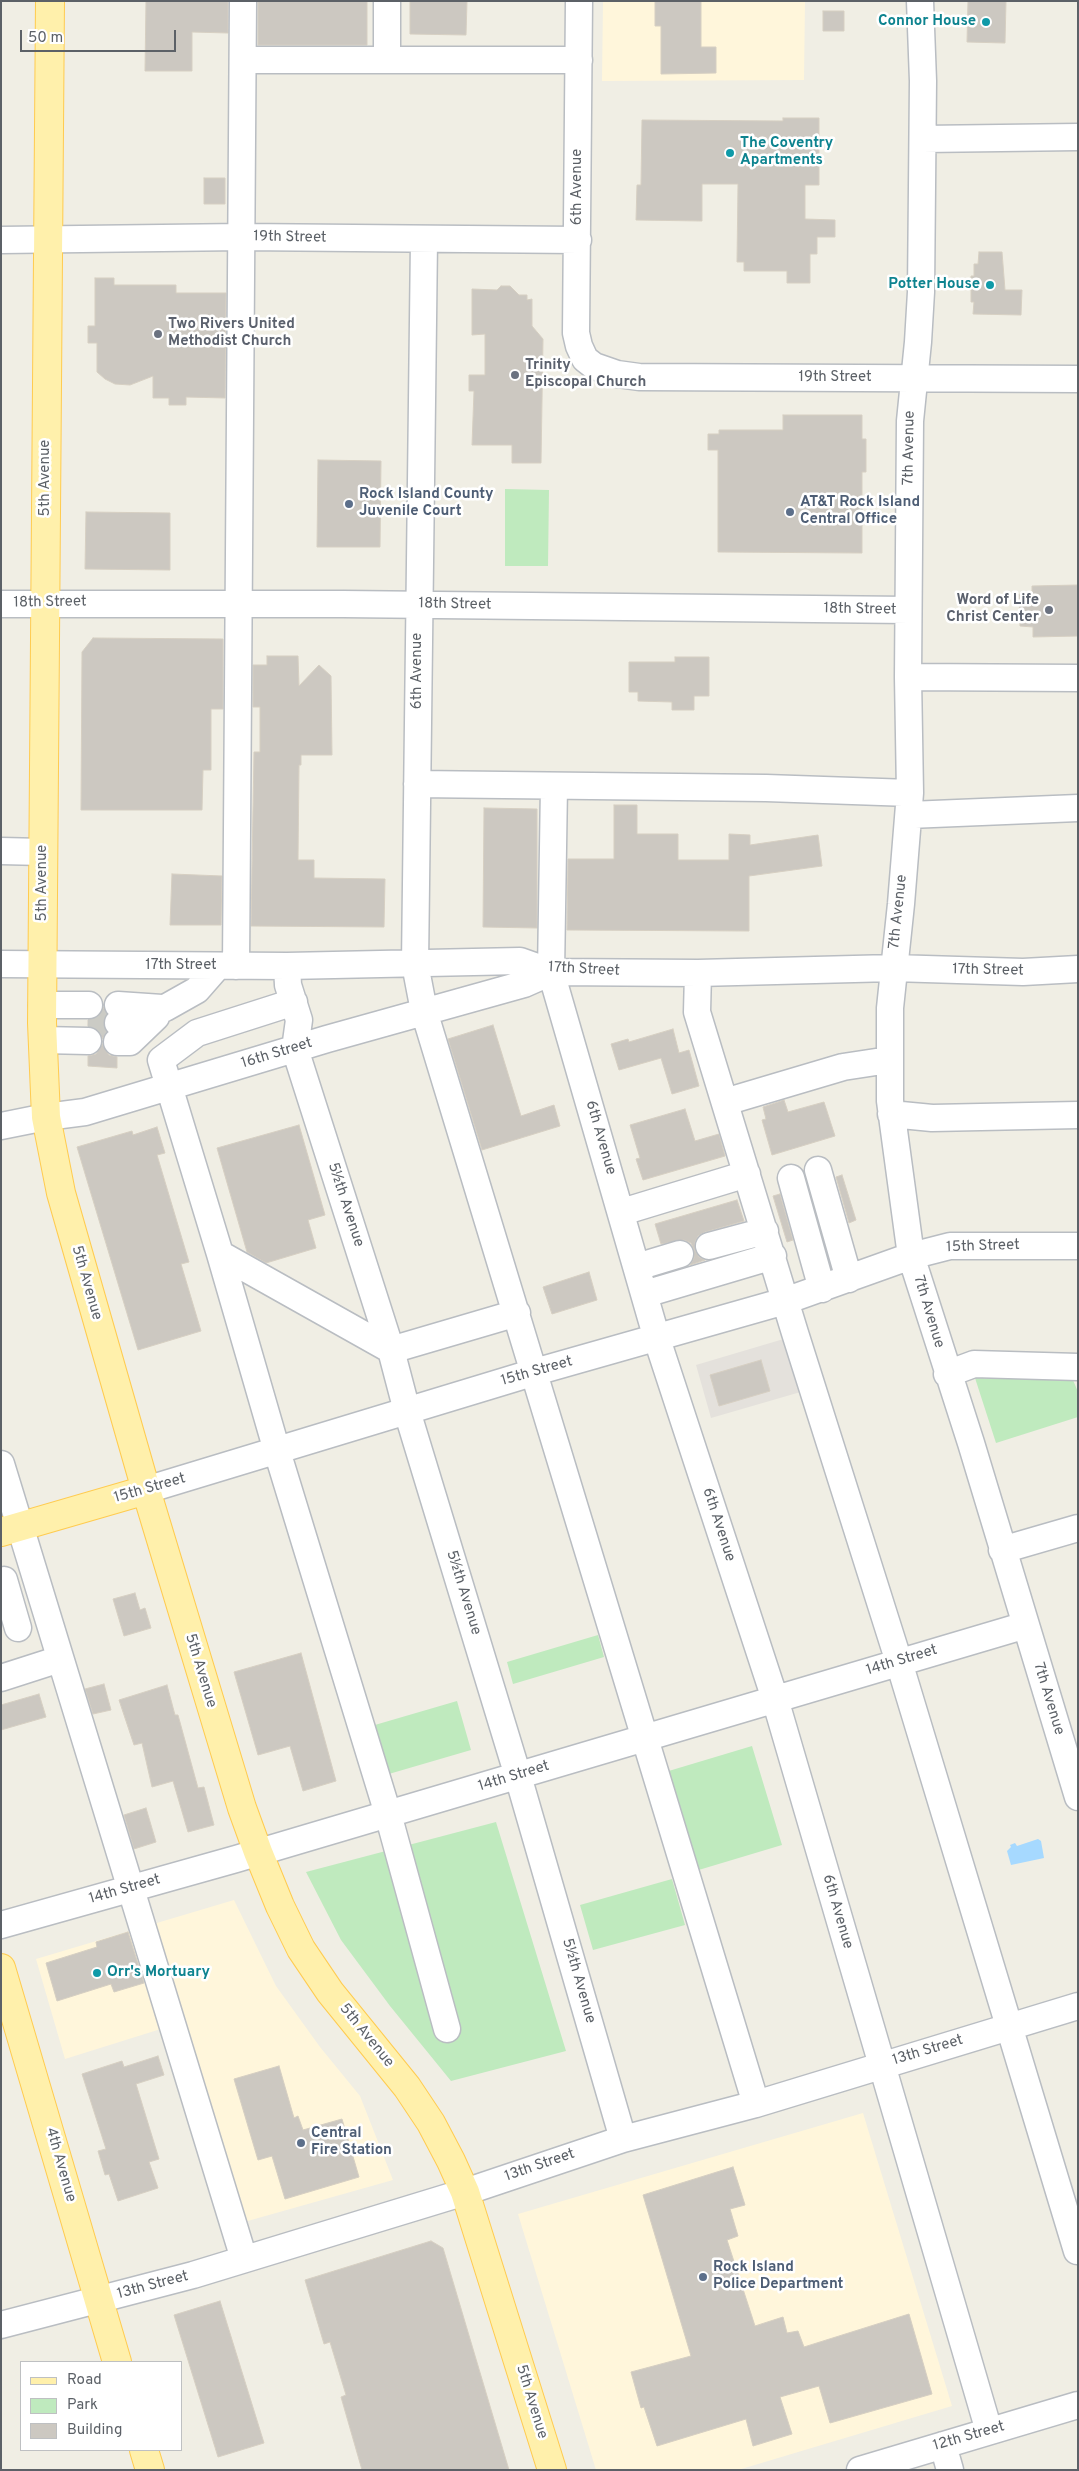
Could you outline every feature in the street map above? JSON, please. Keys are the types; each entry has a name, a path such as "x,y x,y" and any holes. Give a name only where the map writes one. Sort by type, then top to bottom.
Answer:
{"main road":[{"name":"5th Avenue","path":"50,1 42,1022 46,1117 61,1193 146,1490 242,1808 258,1852 280,1906 302,1949 330,1992 407,2087 431,2123 465,2192 552,2470"},
{"name":"15th Street","path":"11,1530 146,1490"},
{"name":"4th Avenue","path":"1,1968 117,2361"},
{"path":"144,2451 150,2470"}],"street":[{"path":"166,1008 130,1042 118,1023 166,1008 197,990 227,966 238,603 243,1"},
{"path":"387,1 387,60"},
{"name":"6th Avenue","path":"579,1 576,334 585,359 594,366"},
{"name":"7th Avenue","path":"920,1 924,81 921,292 910,421 908,610 909,804 901,904 893,968 889,1060 891,1114 911,1256 947,1374 971,1443 1077,1793"},
{"path":"243,60 579,60"},
{"path":"923,139 1078,137"},
{"name":"19th Street","path":"1,240 47,241 242,237 578,240"},
{"name":"6th Avenue","path":"424,240 415,964 424,1011 647,1737 756,2104"},
{"name":"19th Street","path":"594,366 617,374 639,377 1078,380"},
{"name":"18th Street","path":"1,604 418,604 908,610"},
{"path":"908,677 1078,678"},
{"path":"417,784 766,788 909,804 1078,808"},
{"name":"6th Avenue","path":"554,786 551,972 622,1212 657,1339 775,1699 989,2431"},
{"path":"1,851 43,852"},
{"name":"17th Street","path":"1,964 287,966 520,961 551,972 698,972 893,968 1023,972 1078,969"},
{"path":"287,966 288,985 299,1020 295,1049"},
{"name":"16th Street","path":"1,1126 85,1112 424,1011 524,984 551,972"},
{"path":"698,972 698,1012 785,1301 899,1662 1077,2251"},
{"path":"294,1002 197,1033 161,1060 277,1451 388,1814 447,2029"},
{"path":"42,1022 88,1023 42,1022"},
{"name":"5½th Avenue","path":"295,1049 391,1350 407,1411 518,1776 623,2139"},
{"path":"725,1102 843,1067 889,1060"},
{"path":"891,1114 932,1118 1078,1115"},
{"path":"818,1170 849,1279"},
{"path":"622,1212 747,1174"},
{"path":"791,1178 822,1289"},
{"path":"709,1246 765,1231"},
{"name":"15th Street","path":"146,1490 535,1372 657,1339 785,1301 911,1256 950,1246 1078,1246"},
{"path":"220,1254 391,1350 518,1313"},
{"path":"637,1266 680,1254"},
{"path":"645,1294 773,1256"},
{"path":"947,1374 974,1364 1078,1366"},
{"path":"1,1464 11,1530 48,1618 244,2259"},
{"path":"1002,1550 1078,1528"},
{"path":"4,1580 10,1630 48,1618"},
{"name":"14th Street","path":"1,1925 518,1776 1026,1625"},
{"path":"1,1678 60,1659"},
{"name":"13th Street","path":"1,2325 193,2275 465,2192 623,2139 884,2072 1009,2026 1078,2006"},
{"name":"12th Street","path":"860,2470 1078,2405"},
{"path":"942,2445 950,2470"}],"shaded area":[{"path":"603,1 805,1 804,80 602,81"},
{"path":"787,1338 804,1391 711,1418 696,1365"},
{"path":"234,1900 276,1986 320,2047 360,2096 393,2180 237,2224 180,2023 65,2059 36,1959"},
{"path":"863,2113 952,2406 738,2470 596,2470 518,2214"}],"green space":[{"path":"505,489 549,490 548,566 505,566"},
{"path":"975,1378 1073,1380 1078,1392 1078,1417 996,1443"},
{"path":"598,1635 604,1657 513,1684 507,1662"},
{"path":"457,1701 471,1750 382,1776 368,1727"},
{"path":"752,1746 782,1845 692,1872 662,1773"},
{"path":"496,1822 566,2051 451,2081 390,2006 341,1940 306,1872"},
{"path":"672,1879 685,1925 593,1950 580,1905"}],"water":[{"path":"1038,1839 1041,1841 1044,1858 1011,1865 1007,1851 1011,1847 1010,1845 1015,1843 1017,1846"}],"building":[{"path":"146,1 228,1 228,33 192,32 192,71 145,71"},
{"path":"258,1 367,1 367,45 258,45"},
{"path":"410,1 467,1 466,35 410,34"},
{"path":"655,1 701,1 701,47 716,47 716,73 661,74 661,26 655,26"},
{"name":"Connor House","path":"968,1 1006,1 1005,43 967,42"},
{"path":"823,11 844,11 844,31 823,31"},
{"name":"The Coventry Apartments","path":"783,118 819,118 819,185 805,185 805,219 835,220 835,237 817,237 817,254 810,254 810,283 787,283 787,271 744,271 744,262 737,262 738,184 702,184 702,221 636,220 637,185 641,185 642,120 783,121"},
{"path":"204,178 225,178 225,204 204,204"},
{"name":"Potter House","path":"979,252 1002,252 1005,290 1022,290 1021,315 973,314 974,302 971,302 971,276 974,276 974,264 978,264"},
{"name":"Two Rivers United Methodist Church","path":"95,278 114,278 114,285 176,285 176,293 226,293 225,398 186,397 186,405 169,405 169,398 153,398 153,376 130,385 115,384 97,372 97,343 88,343 88,326 95,326"},
{"name":"Trinity Episcopal Church","path":"501,286 510,286 519,295 527,295 527,300 532,299 532,326 543,339 541,463 512,463 512,445 472,445 474,391 469,391 469,375 485,375 485,334 472,335 472,289 497,290"},
{"name":"AT&T Rock Island Central Office","path":"783,415 862,415 862,439 866,439 866,472 862,472 862,553 718,552 718,450 708,450 708,434 719,434 719,430 783,430"},
{"name":"Rock Island County Juvenile Court","path":"318,460 381,461 380,547 317,547"},
{"path":"86,512 170,513 170,570 85,569"},
{"name":"Word of Life Christ Center","path":"1078,585 1078,636 1033,637 1033,627 1020,626 1019,594 1032,594 1032,586"},
{"path":"93,638 223,639 223,709 211,709 211,770 203,770 202,810 81,810 82,652"},
{"path":"267,656 298,656 299,686 319,665 331,676 332,755 301,755 301,765 299,765 298,860 314,860 314,878 385,879 384,927 251,926 254,752 260,752 260,707 253,707 253,665 267,665"},
{"path":"675,657 709,657 709,696 694,696 694,710 672,710 672,702 638,701 638,692 629,692 629,662 675,662"},
{"path":"614,805 637,805 637,834 678,834 678,860 729,860 729,834 750,835 750,845 818,835 822,866 749,876 749,931 567,930 568,859 614,859"},
{"path":"484,808 537,809 537,928 483,927"},
{"path":"172,874 222,876 221,925 170,925"},
{"path":"104,1007 106,1014 103,1023 106,1032 103,1039 96,1028 88,1026 88,1020 97,1018"},
{"path":"493,1025 521,1116 554,1105 560,1126 482,1150 448,1039"},
{"path":"673,1029 679,1053 689,1050 699,1086 672,1094 661,1058 619,1070 611,1044 628,1039 629,1042"},
{"path":"102,1044 109,1055 117,1057 117,1068 88,1066 88,1056 96,1054"},
{"path":"784,1100 788,1112 824,1102 835,1136 772,1155 762,1120 766,1119 763,1107"},
{"path":"685,1109 695,1141 719,1134 725,1156 643,1180 636,1159 640,1158 630,1125"},
{"path":"299,1125 325,1215 308,1220 316,1248 266,1263 247,1252 217,1148"},
{"path":"157,1127 165,1153 157,1155 189,1262 181,1264 201,1331 138,1350 77,1147 132,1131 133,1135"},
{"path":"842,1175 856,1220 849,1223 836,1177"},
{"path":"780,1194 793,1240 787,1242 773,1196"},
{"path":"737,1200 744,1221 705,1232 698,1236 695,1242 695,1250 699,1257 705,1260 690,1265 694,1258 694,1250 691,1243 684,1240 661,1244 655,1224"},
{"path":"589,1272 597,1300 552,1314 543,1287"},
{"path":"761,1360 770,1391 719,1406 710,1375"},
{"path":"135,1593 140,1610 145,1608 151,1628 124,1636 113,1599"},
{"path":"301,1653 336,1781 303,1791 290,1746 258,1755 234,1672"},
{"path":"104,1684 111,1710 93,1714 85,1689"},
{"path":"167,1685 175,1715 178,1715 198,1788 204,1787 214,1825 188,1832 173,1781 152,1787 142,1743 134,1745 119,1700"},
{"path":"39,1694 46,1717 1,1730 1,1705"},
{"path":"146,1808 156,1842 134,1849 124,1815"},
{"name":"Orr's Mortuary","path":"128,1932 144,1983 114,1992 111,1984 57,2001 46,1963 97,1947 96,1942"},
{"path":"158,2056 164,2075 136,2084 159,2159 149,2162 158,2188 118,2201 109,2174 105,2175 98,2151 106,2149 82,2074 122,2061 124,2067"},
{"name":"Central Fire Station","path":"279,2066 294,2118 298,2116 303,2130 342,2119 359,2177 285,2199 272,2156 258,2160 234,2079"},
{"name":"Rock Island Police Department","path":"733,2167 745,2205 730,2209 738,2236 727,2240 755,2326 783,2317 787,2333 798,2331 804,2347 909,2314 932,2394 830,2423 819,2386 780,2397 792,2434 753,2446 746,2419 657,2446 644,2407 641,2408 631,2372 691,2356 643,2195"},
{"path":"431,2241 443,2248 509,2470 362,2470 341,2397 346,2395 330,2342 324,2344 305,2280"},
{"path":"220,2301 264,2443 218,2457 174,2315"}],"tunnel":[{"path":"88,1022 118,1023"}],"place":[{"name":"Connor House","path":"986,22"},
{"name":"The Coventry Apartments","path":"730,153"},
{"name":"Potter House","path":"990,285"},
{"name":"Two Rivers United Methodist Church","path":"158,334"},
{"name":"Trinity Episcopal Church","path":"515,375"},
{"name":"Rock Island County Juvenile Court","path":"349,504"},
{"name":"AT&T Rock Island Central Office","path":"790,512"},
{"name":"Word of Life Christ Center","path":"1049,610"},
{"name":"Orr's Mortuary","path":"97,1973"},
{"name":"Central Fire Station","path":"301,2143"},
{"name":"Rock Island Police Department","path":"703,2277"}]}
